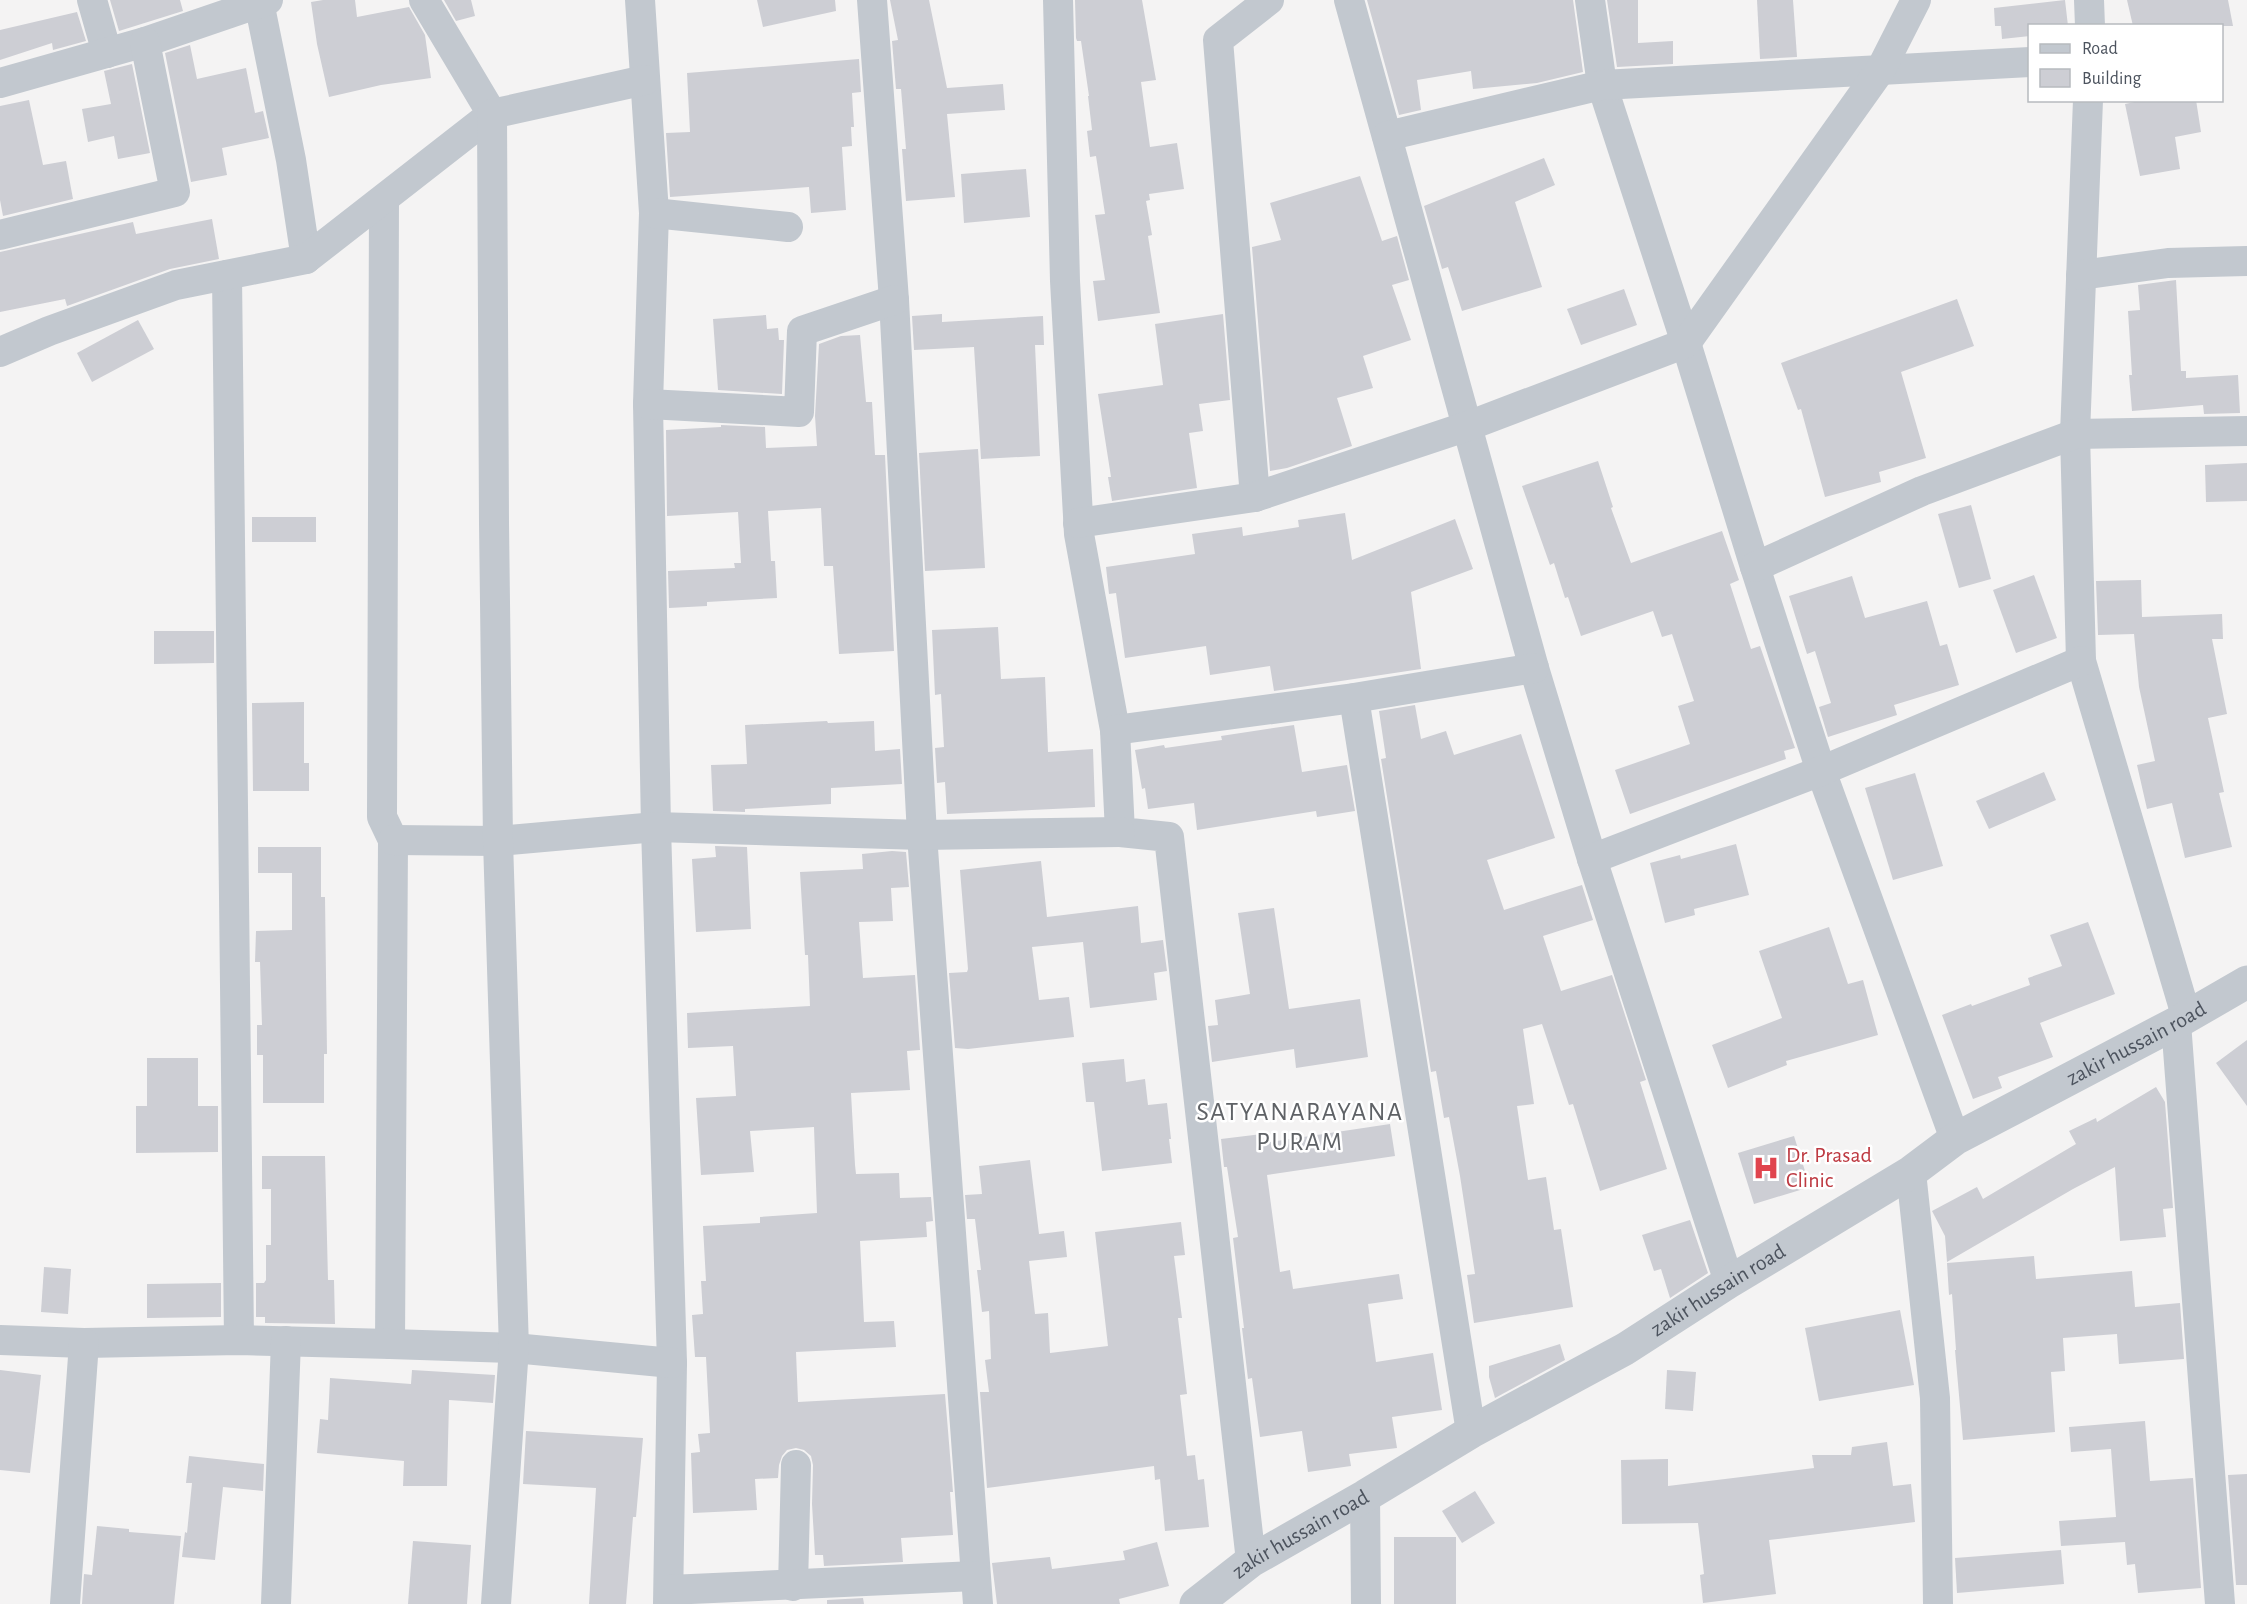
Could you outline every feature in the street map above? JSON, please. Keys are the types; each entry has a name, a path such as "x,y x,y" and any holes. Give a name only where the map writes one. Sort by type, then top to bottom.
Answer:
{"street":[{"path":"92,0 107,53"},
{"path":"424,0 492,114 498,841 514,1348 496,1604"},
{"path":"640,0 654,213 648,404 656,827 672,1363 668,1597 793,1586 976,1590 922,835 894,300 872,0"},
{"path":"1058,0 1065,281 1078,534 1115,730 1120,832"},
{"path":"1255,497 1218,40 1269,0"},
{"path":"1349,0 1534,668 1592,859 1729,1282"},
{"path":"1590,0 1602,85 1686,343 1755,567 1821,771 1955,1139"},
{"path":"1078,523 1255,497 1468,426 1686,343 1881,69 1916,0"},
{"path":"2089,0 2090,24"},
{"path":"0,83 146,42 263,1 306,259"},
{"path":"0,235 175,192 146,42"},
{"path":"1387,136 1602,85 2028,62"},
{"path":"0,352 49,331 176,285 306,259 492,114 645,81"},
{"path":"2088,102 2075,434 2081,661 2181,1019 2220,1604"},
{"path":"384,199 382,817 393,840 390,1344"},
{"path":"654,213 788,227"},
{"path":"2081,274 2168,263 2247,261"},
{"path":"227,275 239,1340"},
{"path":"648,404 799,412 802,332 894,300"},
{"path":"1755,567 1922,491 2075,434 2247,431"},
{"path":"1592,859 1821,771 2081,661"},
{"path":"1115,730 1354,698 1534,668"},
{"path":"1354,698 1471,1432"},
{"path":"393,840 498,841 656,827 922,835 1120,832 1169,837 1251,1561"},
{"name":"zakir hussain road","path":"1196,1604 1251,1561 1471,1432 1625,1349 1729,1282 1911,1172 1955,1139 2247,982"},
{"path":"1911,1172 1935,1398 1938,1604"},
{"path":"0,1340 84,1343 239,1340 514,1348 672,1363"},
{"path":"276,1604 286,1341"},
{"path":"65,1604 84,1343"},
{"path":"793,1586 796,1465"},
{"path":"1365,1496 1366,1604"}],"building":[{"path":"110,0 180,0 183,11 119,31"},
{"path":"355,0 357,17 409,7 425,35 431,78 381,85 329,97 317,44 311,2"},
{"path":"444,0 471,0 475,16 456,21"},
{"path":"757,0 835,0 836,11 763,27"},
{"path":"890,0 929,0 947,88 1003,84 1005,110 947,114 955,197 906,201 902,149 906,149 901,89 896,89 892,41 898,40"},
{"path":"1075,0 1142,0 1156,80 1141,82 1150,147 1177,143 1184,189 1149,194 1150,200 1146,201 1152,235 1148,236 1160,313 1098,321 1093,281 1105,280 1095,215 1105,214 1096,156 1090,157 1087,131 1092,130 1089,96 1081,41 1077,41 1076,38"},
{"path":"1367,0 1573,0 1583,72 1537,83 1473,89 1471,71 1417,80 1421,110 1399,115"},
{"path":"1607,0 1638,0 1638,43 1673,41 1673,64 1617,67"},
{"path":"1757,0 1793,0 1797,57 1760,59"},
{"path":"2065,0 2068,24 2028,24 2028,36 2002,39 2001,26 1995,26 1994,8"},
{"path":"2127,0 2228,0 2233,26 2223,26 2223,24 2133,24"},
{"path":"77,12 86,41 53,50 52,43 0,60 0,30"},
{"path":"190,45 197,79 246,68 255,113 263,111 269,138 222,148 227,175 191,182 165,53"},
{"path":"859,59 861,92 852,93 854,127 851,127 852,146 842,147 846,210 811,213 809,187 670,197 666,133 690,132 687,73"},
{"path":"132,64 150,153 118,159 114,136 88,142 82,109 111,104 104,71"},
{"path":"29,100 43,165 66,161 73,199 3,216 0,200 0,106"},
{"path":"2196,102 2201,132 2175,137 2180,169 2140,176 2125,104"},
{"path":"1544,158 1555,185 1515,202 1542,287 1462,311 1448,267 1442,269 1424,206"},
{"path":"1026,169 1030,217 964,223 961,174"},
{"path":"1360,176 1382,241 1397,236 1409,280 1392,285 1411,340 1363,356 1373,388 1337,398 1352,446 1287,468 1270,471 1252,247 1281,240 1270,203"},
{"path":"212,219 219,259 170,269 67,306 65,299 0,312 0,252 133,222 136,234"},
{"path":"2176,280 2181,371 2186,371 2186,378 2238,375 2240,413 2204,414 2203,405 2132,411 2128,311 2140,310 2138,285"},
{"path":"1624,289 1637,325 1581,345 1567,309"},
{"path":"1957,299 1974,346 1901,372 1926,458 1879,472 1881,482 1825,497 1801,409 1798,410 1781,363"},
{"path":"942,314 942,322 1043,316 1044,345 1035,345 1040,456 981,459 974,347 914,350 912,316"},
{"path":"1223,314 1230,400 1199,404 1203,431 1189,433 1197,488 1112,501 1108,477 1111,477 1098,394 1163,385 1155,324"},
{"path":"766,315 767,329 778,328 779,340 784,340 782,394 718,390 713,319"},
{"path":"138,320 154,349 92,382 77,353"},
{"path":"860,335 866,402 872,402 875,455 885,455 894,651 839,654 833,566 824,566 821,508 768,511 771,561 775,561 777,598 707,602 707,606 669,608 668,571 735,568 734,563 741,563 738,512 667,516 666,430 721,427 721,425 765,427 766,448 817,446 815,416 819,344 841,336"},
{"path":"978,449 985,568 925,571 919,453"},
{"path":"1598,461 1613,507 1611,508 1631,563 1722,531 1739,580 1730,584 1751,649 1760,646 1795,748 1784,751 1786,759 1630,814 1615,770 1690,744 1678,706 1694,701 1672,634 1662,637 1653,611 1581,636 1568,597 1565,598 1554,563 1550,565 1522,486"},
{"path":"2247,463 2247,501 2206,502 2205,465"},
{"path":"1971,505 1991,579 1959,588 1938,514"},
{"path":"1345,513 1352,560 1455,519 1473,569 1411,592 1421,669 1274,691 1270,666 1210,675 1206,646 1125,658 1116,593 1109,594 1106,567 1195,554 1192,534 1242,527 1243,536 1299,527 1298,520"},
{"path":"252,517 316,517 316,542 252,542"},
{"path":"2034,575 2057,638 2016,653 1993,590"},
{"path":"1852,576 1865,618 1927,601 1940,646 1947,644 1959,685 1894,705 1897,715 1828,737 1819,707 1831,703 1815,651 1807,654 1789,596"},
{"path":"2141,580 2142,617 2222,614 2223,639 2212,639 2227,714 2208,718 2224,792 2219,793 2232,847 2185,858 2172,803 2147,809 2137,765 2155,761 2139,687 2134,634 2098,635 2096,581"},
{"path":"998,627 1001,679 1045,677 1048,752 1093,749 1095,807 947,814 945,782 937,783 935,748 944,747 941,694 935,695 932,630"},
{"path":"154,631 214,631 214,663 154,664"},
{"path":"304,702 304,763 309,763 309,791 253,791 252,703"},
{"path":"1415,705 1421,739 1446,731 1454,755 1521,734 1555,838 1487,860 1504,910 1582,885 1593,920 1543,936 1561,991 1612,975 1646,1080 1640,1082 1667,1169 1600,1191 1573,1104 1569,1105 1542,1024 1523,1029 1534,1104 1517,1106 1528,1180 1546,1177 1554,1230 1561,1229 1573,1307 1474,1323 1467,1275 1475,1274 1460,1176 1449,1117 1444,1118 1436,1071 1431,1072 1381,759 1386,758 1379,711"},
{"path":"827,721 828,723 874,721 875,751 900,749 902,784 831,788 831,804 745,809 745,812 713,811 711,765 747,764 745,725"},
{"path":"1294,725 1302,772 1347,765 1355,811 1317,817 1316,811 1197,830 1194,803 1148,809 1135,750 1222,740 1221,736"},
{"path":"2044,772 2056,800 1989,829 1976,801"},
{"path":"1915,773 1943,866 1893,880 1865,788"},
{"path":"1736,844 1749,895 1694,909 1695,915 1665,923 1650,863 1680,855 1681,859"},
{"path":"715,846 747,847 751,929 696,932 692,859 716,857"},
{"path":"258,847 321,847 321,897 325,897 327,1054 324,1054 324,1103 263,1103 263,1055 257,1055 257,1025 262,1025 260,962 255,962 256,931 292,930 292,873 258,873"},
{"path":"906,852 909,887 891,888 893,921 859,922 863,978 915,975 920,1050 907,1051 910,1090 851,1093 855,1165 856,1174 899,1173 900,1198 931,1197 933,1221 926,1222 927,1237 860,1241 864,1322 894,1321 896,1347 796,1352 798,1402 945,1394 953,1492 950,1492 953,1535 901,1538 903,1562 824,1566 823,1555 815,1555 812,1504 813,1465 811,1456 804,1450 796,1448 787,1450 779,1465 778,1478 755,1479 757,1510 693,1513 691,1453 700,1452 698,1434 710,1433 706,1357 695,1357 692,1315 703,1314 701,1281 706,1281 703,1226 760,1223 760,1217 817,1213 814,1127 750,1131 754,1172 701,1175 696,1098 736,1096 733,1046 688,1048 687,1013 810,1006 808,955 805,955 800,872 863,869 862,854"},
{"path":"1041,861 1047,917 1138,906 1141,943 1163,940 1167,971 1154,973 1157,1000 1090,1008 1083,942 1032,947 1039,1000 1069,997 1074,1037 968,1049 955,1048 949,973 967,972 968,969 960,870"},
{"path":"1274,908 1289,1009 1360,999 1368,1057 1296,1068 1294,1049 1212,1062 1208,1026 1218,1025 1215,1000 1250,994 1238,913"},
{"path":"2088,922 2115,994 2040,1023 2053,1057 1998,1077 2002,1088 1973,1099 1942,1015 2030,985 2028,978 2062,966 2050,935"},
{"path":"1829,927 1848,984 1863,980 1878,1035 1786,1061 1787,1065 1728,1088 1712,1045 1782,1018 1759,951"},
{"path":"2247,1040 2247,1106 2216,1063"},
{"path":"147,1058 198,1058 198,1106 218,1106 218,1152 136,1153 136,1106 147,1106"},
{"path":"1124,1059 1126,1082 1145,1079 1148,1105 1167,1103 1172,1163 1102,1171 1094,1102 1086,1102 1082,1063"},
{"path":"2156,1087 2165,1102 2173,1208 2163,1209 2166,1237 2120,1241 2115,1167 1947,1262 1945,1236 1932,1211 1977,1187 1983,1199 2076,1144 2069,1131 2096,1118 2097,1122"},
{"path":"1390,1124 1395,1156 1267,1175 1280,1272 1290,1270 1293,1289 1399,1274 1403,1299 1368,1304 1376,1362 1433,1353 1442,1410 1392,1417 1397,1448 1349,1454 1351,1466 1308,1472 1302,1431 1260,1437 1252,1378 1248,1379 1233,1238 1238,1237 1227,1167 1224,1167 1221,1139 1262,1134 1263,1143"},
{"path":"1794,1136 1810,1187 1754,1204 1738,1153"},
{"path":"262,1156 325,1156 328,1280 334,1280 335,1324 265,1323 265,1317 256,1317 256,1283 264,1283 266,1280 266,1245 271,1245 271,1189 262,1189"},
{"path":"1030,1160 1039,1234 1064,1231 1067,1257 1029,1261 1035,1314 1048,1313 1050,1353 1108,1346 1095,1232 1181,1222 1185,1255 1174,1256 1182,1318 1178,1318 1187,1394 1180,1395 1187,1456 1195,1455 1198,1480 1204,1479 1209,1527 1165,1531 1160,1479 1155,1480 1154,1466 987,1488 980,1392 989,1392 985,1360 991,1359 989,1311 982,1312 977,1270 981,1270 975,1219 967,1219 965,1195 982,1194 979,1166"},
{"path":"1690,1220 1708,1273 1670,1298 1661,1269 1654,1271 1642,1235"},
{"path":"2034,1256 2036,1279 2132,1271 2135,1307 2180,1303 2184,1359 2119,1364 2117,1334 2063,1338 2065,1371 2051,1372 2055,1432 1963,1440 1952,1294 1949,1295 1947,1263"},
{"path":"44,1267 71,1269 68,1314 41,1312"},
{"path":"221,1283 221,1317 147,1318 147,1284"},
{"path":"1900,1310 1914,1385 1819,1401 1805,1328"},
{"path":"1560,1344 1565,1360 1495,1398 1489,1377 1489,1366"},
{"path":"0,1370 41,1375 30,1473 0,1470"},
{"path":"412,1370 495,1375 493,1403 449,1400 447,1486 403,1486 404,1461 317,1453 320,1419 328,1420 330,1378 411,1384"},
{"path":"1667,1370 1696,1372 1693,1411 1665,1409"},
{"path":"2145,1421 2150,1481 2193,1478 2201,1588 2138,1593 2135,1564 2127,1565 2125,1542 2061,1546 2059,1521 2116,1517 2111,1449 2071,1452 2069,1427"},
{"path":"526,1431 643,1438 636,1517 633,1517 626,1604 589,1604 596,1488 523,1484"},
{"path":"1887,1442 1893,1486 1911,1484 1915,1522 1769,1540 1776,1594 1703,1603 1700,1575 1704,1574 1698,1523 1622,1524 1621,1460 1668,1459 1668,1486 1814,1468 1812,1455 1851,1455 1852,1447"},
{"path":"189,1456 264,1464 263,1491 223,1487 215,1560 182,1557 192,1483 186,1483"},
{"path":"2247,1474 2247,1585 2236,1585 2228,1475"},
{"path":"1475,1491 1495,1523 1462,1543 1442,1511"},
{"path":"97,1526 129,1529 129,1532 181,1536 174,1604 82,1604 84,1574 92,1575"},
{"path":"1394,1537 1456,1537 1456,1604 1394,1604"},
{"path":"413,1541 471,1545 467,1604 408,1604"},
{"path":"1157,1542 1169,1586 1119,1599 1120,1604 997,1604 992,1563 1050,1557 1052,1569 1125,1560 1123,1551"},
{"path":"2061,1550 2064,1584 1957,1593 1955,1558"},
{"path":"863,1598 864,1604 827,1604 827,1600"}],"place":[{"name":"Dr. Prasad Clinic","path":"1766,1168"}],"district":[{"name":"SATYANARAYANA PURAM","path":"1300,1127"}]}
